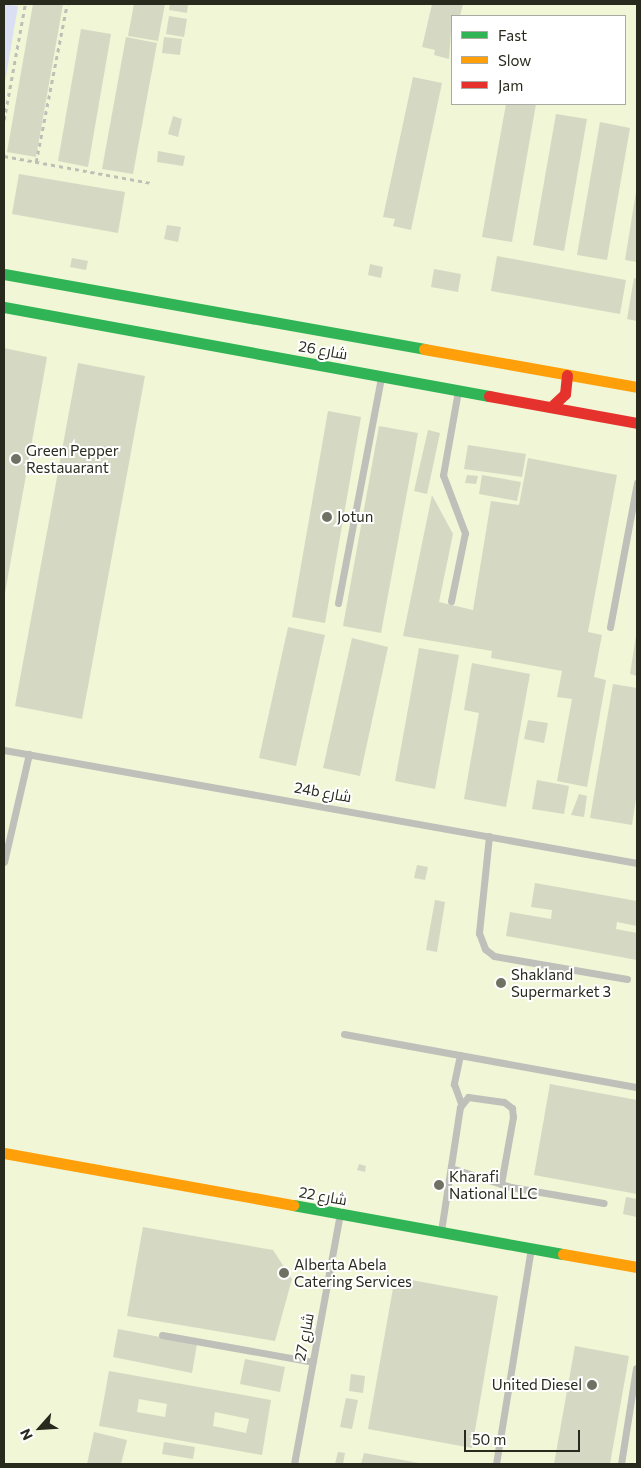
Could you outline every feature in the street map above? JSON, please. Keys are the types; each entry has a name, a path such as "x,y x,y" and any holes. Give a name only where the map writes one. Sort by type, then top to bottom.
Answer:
{"street":[{"name":"شارع 26","path":"4,274 637,387"},
{"name":"شارع 26","path":"4,307 637,423"},
{"path":"552,407 565,394 566,374"},
{"name":"شارع 22","path":"4,1153 637,1267"}],"lane":[{"path":"338,604 382,376"},
{"path":"451,601 465,533 443,475 458,390"},
{"path":"610,627 637,483"},
{"name":"24b شارع","path":"4,750 637,863"},
{"path":"4,862 29,754"},
{"path":"489,836 479,933 485,949 494,956 627,979"},
{"path":"344,1034 637,1087"},
{"path":"441,1232 461,1103 454,1084 460,1055"},
{"path":"461,1103 472,1096 504,1102 512,1108 513,1117 501,1184"},
{"path":"451,1168 501,1184 604,1202"},
{"name":"شارع 27","path":"294,1464 340,1214"},
{"path":"496,1464 531,1248"},
{"path":"162,1335 313,1362"},
{"path":"621,1464 636,1368"}],"path":[{"path":"4,120 25,4"},
{"path":"36,162 67,4"},
{"path":"4,156 151,183"}],"shaded area":[{"path":"4,4 637,4 637,1464 4,1464"},
{"path":"4,4 18,6 4,88"}],"building":[{"path":"33,4 63,4 36,157 7,152"},
{"path":"134,4 165,4 158,41 128,36"},
{"path":"170,4 188,4 187,13 169,10"},
{"path":"432,4 463,4 460,15 451,15 449,59 434,55 435,50 422,47"},
{"path":"169,16 187,19 184,37 166,34"},
{"path":"81,29 111,34 88,167 58,161"},
{"path":"126,37 157,43 133,174 102,169"},
{"path":"164,37 182,39 180,55 162,53"},
{"path":"413,77 442,83 411,230 393,226 395,219 383,217"},
{"path":"506,105 536,105 512,242 482,237"},
{"path":"556,114 587,119 564,251 533,245"},
{"path":"173,116 182,119 178,137 168,134"},
{"path":"600,122 630,128 607,260 577,255"},
{"path":"158,151 185,156 183,166 157,162"},
{"path":"19,174 125,192 118,233 12,214"},
{"path":"637,192 637,262 625,260"},
{"path":"167,225 181,227 178,242 164,239"},
{"path":"497,256 626,280 620,314 491,291"},
{"path":"72,258 88,261 86,270 70,267"},
{"path":"370,264 383,267 381,278 368,275"},
{"path":"434,269 461,274 458,292 431,287"},
{"path":"634,278 637,279 637,321 627,319"},
{"name":"Green Pepper Restauarant","path":"4,348 47,357 5,593 4,593"},
{"path":"78,363 145,376 82,719 15,706"},
{"name":"Jotun","path":"328,411 361,417 325,623 292,617"},
{"path":"379,426 418,433 381,633 343,626"},
{"path":"428,430 440,433 427,494 414,491"},
{"path":"468,445 526,454 522,477 464,469"},
{"path":"528,458 617,475 588,632 602,635 594,677 606,680 587,787 557,781 572,699 557,697 562,671 491,658 492,651 403,636 432,495 453,534 439,602 473,610 491,501 519,505"},
{"path":"467,475 478,476 476,484 465,483"},
{"path":"482,475 521,482 517,501 479,494"},
{"path":"288,627 325,635 296,766 259,758"},
{"path":"637,637 637,676 630,674"},
{"path":"352,638 388,647 360,776 323,768"},
{"path":"419,648 459,655 435,789 395,781"},
{"path":"472,663 530,674 506,807 464,799 479,713 464,710"},
{"path":"613,684 637,688 637,792 632,825 590,818"},
{"path":"528,720 548,723 544,743 524,739"},
{"path":"537,780 569,786 564,814 532,809"},
{"path":"579,794 587,796 584,817 571,815"},
{"path":"417,865 428,867 425,880 414,878"},
{"path":"535,883 637,901 637,926 617,922 616,929 637,933 637,960 506,936 510,912 551,919 552,910 531,907"},
{"path":"435,900 445,902 437,952 426,950"},
{"path":"550,1084 637,1100 637,1194 534,1175"},
{"path":"359,1164 366,1166 365,1172 357,1170"},
{"path":"626,1197 637,1199 637,1217 623,1214"},
{"path":"143,1227 273,1250 292,1279 275,1341 127,1316"},
{"path":"395,1277 498,1296 472,1448 368,1429"},
{"path":"118,1329 197,1344 192,1373 113,1357"},
{"path":"575,1346 629,1356 610,1464 554,1464"},
{"path":"245,1359 285,1367 280,1392 240,1384"},
{"path":"109,1371 271,1400 262,1455 99,1426","holes":["139,1399 167,1404 165,1417 137,1412","215,1412 249,1419 246,1433 213,1426"]},
{"path":"351,1374 365,1376 363,1393 349,1391"},
{"path":"346,1398 358,1400 352,1429 340,1427"},
{"path":"94,1432 127,1440 121,1464 87,1464"},
{"path":"164,1442 195,1447 193,1459 162,1454"},
{"path":"338,1452 345,1453 343,1464 335,1464"},
{"path":"364,1453 419,1463 419,1464 361,1464"}],"traffic: fast":[{"path":"4,274 424,349"},
{"path":"4,307 489,396"},
{"path":"293,1205 563,1254"}],"traffic: slow":[{"path":"424,349 637,387"},
{"path":"4,1153 293,1205"},
{"path":"563,1254 637,1267"}],"traffic: jam":[{"path":"551,407 565,394 567,375"},
{"path":"489,396 637,423"}],"place":[{"name":"Green Pepper Restauarant","path":"16,459"},
{"name":"Jotun","path":"327,517"},
{"name":"Shakland Supermarket 3","path":"501,983"},
{"name":"Kharafi National LLC","path":"439,1185"},
{"name":"Alberta Abela Catering Services","path":"284,1273"},
{"name":"United Diesel","path":"592,1385"}]}
